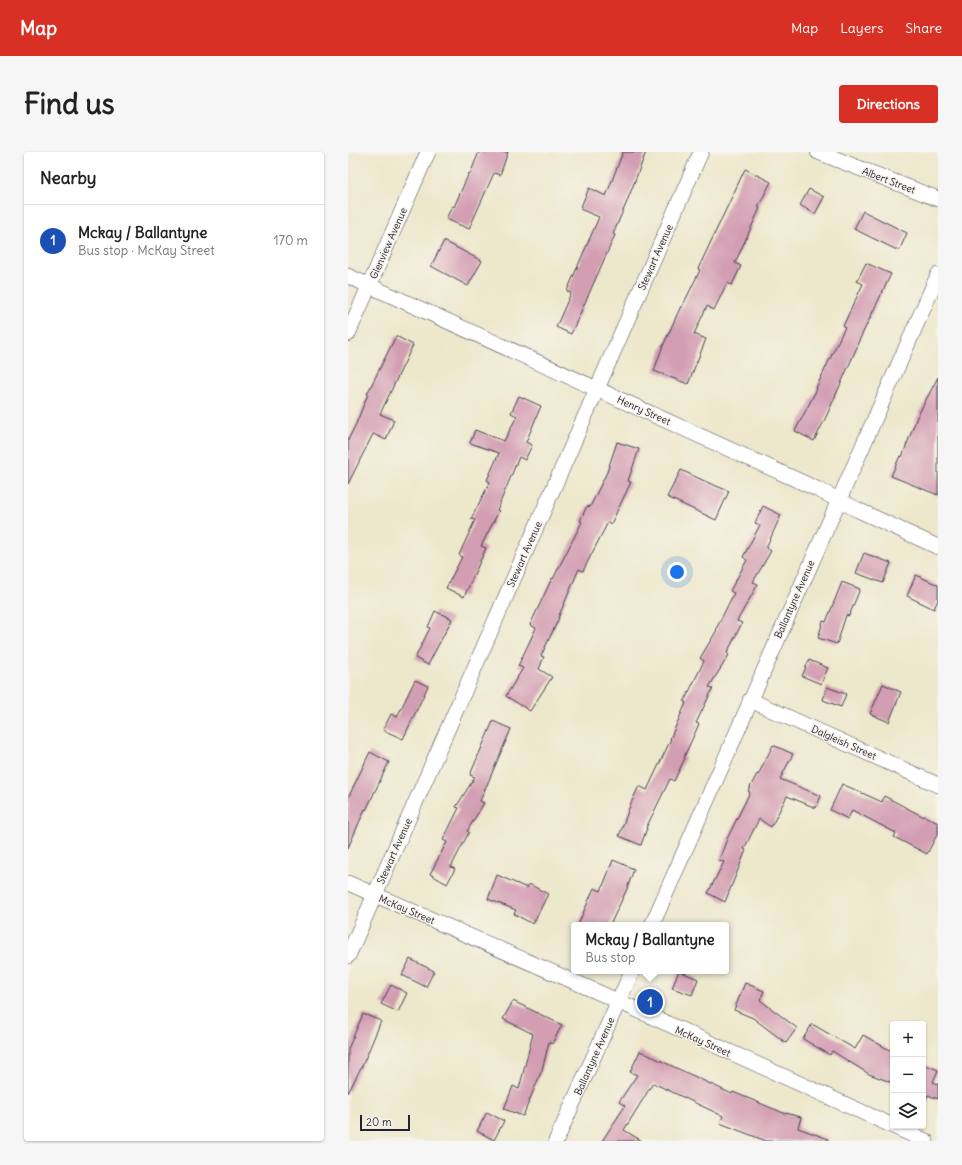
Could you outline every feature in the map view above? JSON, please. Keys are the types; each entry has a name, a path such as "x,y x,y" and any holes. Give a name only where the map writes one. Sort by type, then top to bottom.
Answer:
{"street":[{"name":"Glenview Avenue","path":"348,334 428,152"},
{"name":"Stewart Avenue","path":"348,956 701,152"},
{"name":"Albert Street","path":"818,152 938,199"},
{"name":"Ballantyne Avenue","path":"653,922 938,274"},
{"name":"Henry Street","path":"348,276 810,486 938,547"},
{"name":"Dalgleish Street","path":"750,700 938,785"},
{"name":"McKay Street","path":"348,883 618,1002 926,1141"},
{"name":"Ballantyne Avenue","path":"556,1141 631,974"}],"building":[{"path":"479,152 508,152 500,175 494,173 469,229 446,219 452,206 454,207"},
{"path":"623,152 646,152 613,234 615,235 571,334 556,327 571,293 567,291 599,217 580,209 589,188 606,196"},
{"path":"745,169 771,182 758,207 760,208 735,263 741,266 732,285 727,283 714,310 707,306 694,334 706,339 688,384 654,371 662,348 681,306 682,307 700,270 698,269"},
{"path":"809,189 824,197 815,214 800,205"},
{"path":"863,211 907,233 899,251 854,229"},
{"path":"444,241 482,261 468,286 431,266"},
{"path":"866,263 891,274 814,441 795,431 817,389 816,388 845,327 843,326 863,284 857,281"},
{"path":"396,336 413,345 380,414 394,420 386,440 373,434 348,484 348,440 356,424 367,394"},
{"path":"938,377 938,495 891,476 900,456 902,457 917,417"},
{"path":"519,396 541,406 526,442 532,445 525,460 519,457 497,510 499,511 481,546 486,548 464,597 446,588 462,557 459,555 475,520 471,519 490,482 487,480 499,453 470,443 475,430 504,441 517,416 511,413"},
{"path":"617,442 639,449 628,481 631,482 611,524 608,522 583,571 579,569 559,618 541,656 544,657 539,669 552,677 530,711 506,696 523,668 518,666 536,628 530,625 552,578 553,579 582,522 580,521 587,506 590,507 607,472"},
{"path":"681,470 729,491 716,520 667,497"},
{"path":"763,506 781,515 766,548 771,551 753,582 758,584 737,621 742,623 727,653 729,655 709,687 713,688 696,723 699,724 684,757 685,758 674,781 670,779 646,828 641,845 619,836 639,786 647,790 671,739 686,703 684,702 704,661 700,658 717,630 716,629 734,593 730,591 747,560 743,557 760,525 755,523"},
{"path":"864,553 891,563 883,583 856,573"},
{"path":"916,575 938,585 938,600 934,609 907,596"},
{"path":"842,582 860,589 849,616 846,615 837,644 818,638 823,621 826,622"},
{"path":"435,611 452,619 428,665 415,658 430,628 428,627"},
{"path":"809,660 828,668 821,684 802,676"},
{"path":"415,680 428,686 403,739 383,730 391,714 397,717"},
{"path":"883,684 901,692 889,722 870,714"},
{"path":"827,687 846,694 841,707 823,700"},
{"path":"493,721 511,729 480,801 484,803 467,831 469,832 451,867 455,869 447,884 430,874 447,842 443,840 459,808 456,807 475,777 470,775"},
{"path":"773,745 793,754 780,779 821,796 816,808 787,796 771,827 759,819 744,849 746,850 725,902 708,893 724,862 719,860 727,839 750,792 748,791"},
{"path":"370,752 389,762 366,810 365,809 348,848 348,798"},
{"path":"842,784 882,802 884,796 938,823 938,833 927,854 894,837 896,833 852,810 848,819 830,810"},
{"path":"613,860 634,869 627,889 611,922 579,922 594,888 601,891"},
{"path":"497,875 527,888 529,884 548,894 533,924 514,914 516,910 488,899"},
{"path":"410,959 434,971 426,987 402,975"},
{"path":"678,974 686,974 698,979 692,995 672,988"},
{"path":"745,983 764,991 760,1000 797,1028 786,1043 753,1018 734,1010"},
{"path":"391,985 407,993 398,1012 381,1004"},
{"path":"513,1001 562,1025 552,1044 549,1042 542,1070 523,1116 504,1109 513,1086 519,1089 533,1034 503,1019"},
{"path":"363,1014 381,1021 364,1062 348,1093 348,1049"},
{"path":"812,1024 855,1049 863,1035 890,1050 890,1082 869,1074 832,1051 830,1055 803,1039"},
{"path":"640,1051 732,1094 733,1092 786,1114 801,1117 798,1128 828,1139 828,1141 766,1141 720,1123 723,1116 653,1083 624,1130 642,1141 602,1141 625,1106 619,1102 637,1075 630,1072"},
{"path":"926,1065 938,1070 933,1082 938,1084 938,1099 928,1095 926,1100"},
{"path":"487,1112 504,1121 494,1140 477,1131"}],"place":[{"name":"Mckay / Ballantyne","path":"650,1002"}]}
